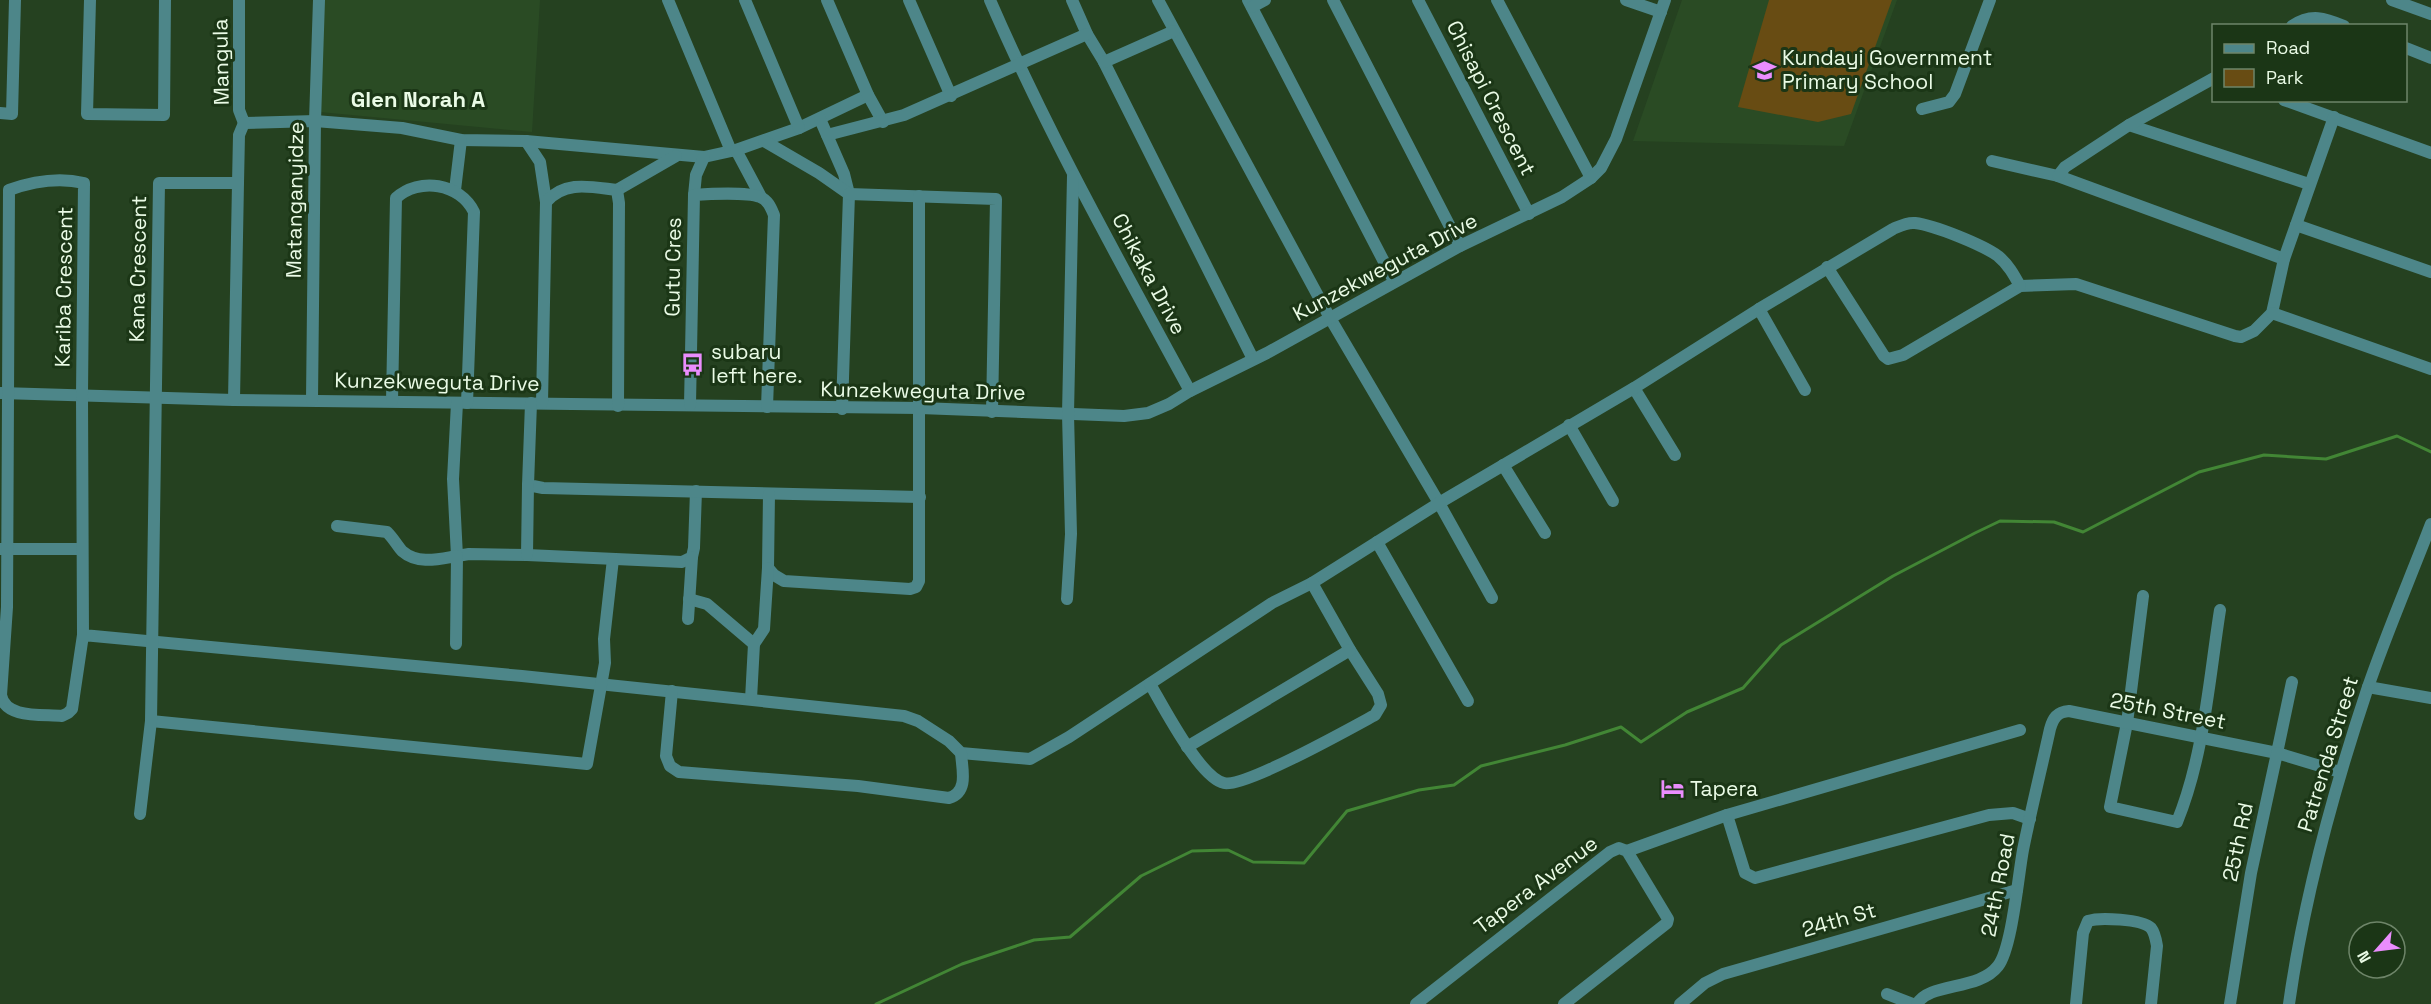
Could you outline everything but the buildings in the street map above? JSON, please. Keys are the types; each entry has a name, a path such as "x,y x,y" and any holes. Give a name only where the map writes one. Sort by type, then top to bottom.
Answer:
{"street":[{"path":"0,113 12,114 15,0"},
{"path":"90,0 87,114 164,116 165,0"},
{"name":"Mangula","path":"239,0 239,110 244,123 315,121 402,128 461,140 526,141 704,158 764,141 799,128 868,95"},
{"name":"Matanganyidze","path":"312,400 315,121 319,0"},
{"path":"668,0 733,150 760,197 769,204 774,215 767,407"},
{"path":"745,0 799,128"},
{"path":"827,0 868,95 884,122"},
{"path":"909,0 951,96"},
{"name":"Chikaka Drive","path":"990,0 1018,64 1073,175 1190,391"},
{"path":"1072,0 1087,34 1104,62 1254,359"},
{"path":"1158,0 1330,318 1440,503 1492,598"},
{"path":"1264,0 1250,3 1394,281"},
{"path":"1333,0 1460,246"},
{"name":"Chisapi Crescent","path":"1418,0 1529,214"},
{"path":"1497,0 1592,178"},
{"path":"1626,0 1663,6"},
{"path":"1922,109 1949,102 1955,94 1990,0"},
{"path":"2392,0 2431,14"},
{"name":"Kunzekweguta Drive","path":"4,393 156,399 842,409 920,408 1124,416 1148,413 1254,359 1460,246 1562,197 1592,178 1601,168 1617,139 1663,6"},
{"path":"2296,24 2312,16 2339,24"},
{"path":"1104,62 1174,31"},
{"path":"827,135 884,122 951,96 1087,34"},
{"path":"2407,48 2431,58"},
{"path":"2058,176 2065,167 2129,124 2212,79"},
{"path":"2290,102 2431,153"},
{"path":"1827,267 1884,357 1888,359 1903,355 2020,286 2076,284 2235,336 2247,335 2272,313 2283,259 2334,117"},
{"path":"820,119 844,174 849,194 842,409"},
{"path":"234,400 239,135 244,123"},
{"path":"2129,124 2309,184"},
{"path":"455,190 461,140"},
{"path":"526,141 540,162 546,202 537,403 528,485 527,555"},
{"path":"764,141 819,173 849,194 996,199 992,412"},
{"path":"546,202 564,188 586,186 617,190 676,156"},
{"path":"694,195 696,176 704,158"},
{"path":"1992,161 2058,176 2283,259"},
{"name":"Chikaka Drive","path":"1067,599 1071,534 1068,414 1073,175"},
{"name":"Kariba Crescent","path":"4,393 9,190 29,182 51,180 84,183 82,395"},
{"name":"Kana Crescent","path":"156,399 159,183 238,183"},
{"path":"392,401 396,198 414,187 432,185 455,190 469,202 474,212 462,403 453,479 457,556 456,644"},
{"path":"617,190 619,203 618,406"},
{"name":"Gutu Cres","path":"690,405 694,195 760,197"},
{"path":"768,568 784,581 910,589 916,587 919,581 919,196"},
{"path":"83,635 602,684 903,716 918,721 948,741 961,753 1030,759 1069,737 1272,603 1312,583 1440,503 1634,388 1758,309 1893,229 1915,223 1937,229 1989,250 2007,264 2020,286"},
{"path":"2296,225 2431,272"},
{"path":"1758,309 1805,390"},
{"path":"2272,313 2431,369"},
{"path":"1634,388 1675,455"},
{"path":"4,393 4,549 7,607 1,695 5,706 14,711 62,716 69,714 72,709 83,635 82,395"},
{"path":"140,814 152,720 156,399"},
{"path":"1569,425 1613,501"},
{"path":"1503,465 1545,533"},
{"path":"528,485 543,488 920,496"},
{"path":"688,620 696,491"},
{"path":"751,699 754,644 764,629 769,494"},
{"name":"Patrenda Street","path":"2289,1004 2302,927 2340,772 2368,687 2431,524"},
{"path":"337,526 387,532 401,550 411,557 425,560 469,554 682,562 692,557"},
{"path":"1377,542 1468,701"},
{"path":"4,549 82,549"},
{"path":"152,720 587,764 605,663 604,639 613,559"},
{"path":"1150,684 1187,747 1210,774 1223,783 1234,782 1287,761 1375,715 1381,705 1378,694 1312,583"},
{"path":"2143,596 2127,723 2110,807 2177,822 2183,808 2200,738 2220,610"},
{"path":"689,599 707,604 754,644"},
{"path":"1187,747 1350,650"},
{"name":"25th Rd","path":"2230,1004 2251,873 2292,681"},
{"path":"2368,687 2431,698"},
{"path":"672,691 666,756 670,766 679,772 858,786 949,798 958,794 963,786 961,753"},
{"name":"25th Street","path":"2053,719 2069,711 2277,753"},
{"name":"24th Road","path":"1915,1004 1928,994 1984,977 1998,965 2005,955 2030,819 2053,719"},
{"path":"1627,851 1727,815 2020,729"},
{"path":"2277,753 2340,772"},
{"path":"1727,815 1745,873 1755,878 1989,816 2013,813 2030,819"},
{"name":"Tapera Avenue","path":"1416,1004 1610,852 1619,848 1627,851 1668,919 1667,923 1564,1004"},
{"name":"24th St","path":"1680,1004 1705,983 1723,974 2017,890"},
{"path":"2076,1004 2083,933 2088,921 2097,918 2140,922 2151,928 2157,946 2151,1004"},
{"path":"1887,994 1915,1004"}],"shaded area":[{"path":"322,0 540,0 532,132 320,112"},
{"name":"Kundayi Government Primary School","path":"1682,0 1897,0 1844,146 1633,141"}],"green space":[{"path":"1769,0 1892,0 1851,114 1818,122 1738,107"}],"waterway":[{"path":"876,1004 962,964 1034,940 1070,937 1141,876 1192,851 1228,850 1253,862 1304,863 1347,811 1419,790 1454,785 1481,766 1565,745 1621,727 1641,742 1687,712 1743,688 1781,645 1893,576 2000,521 2054,522 2083,532 2199,472 2264,455 2326,459 2397,436 2431,452"}],"place":[{"name":"Kundayi Government Primary School","path":"1764,70"},
{"name":"subaru left here.","path":"693,364"},
{"name":"Tapera","path":"1672,789"}],"district":[{"name":"Glen Norah A","path":"418,99"}]}
